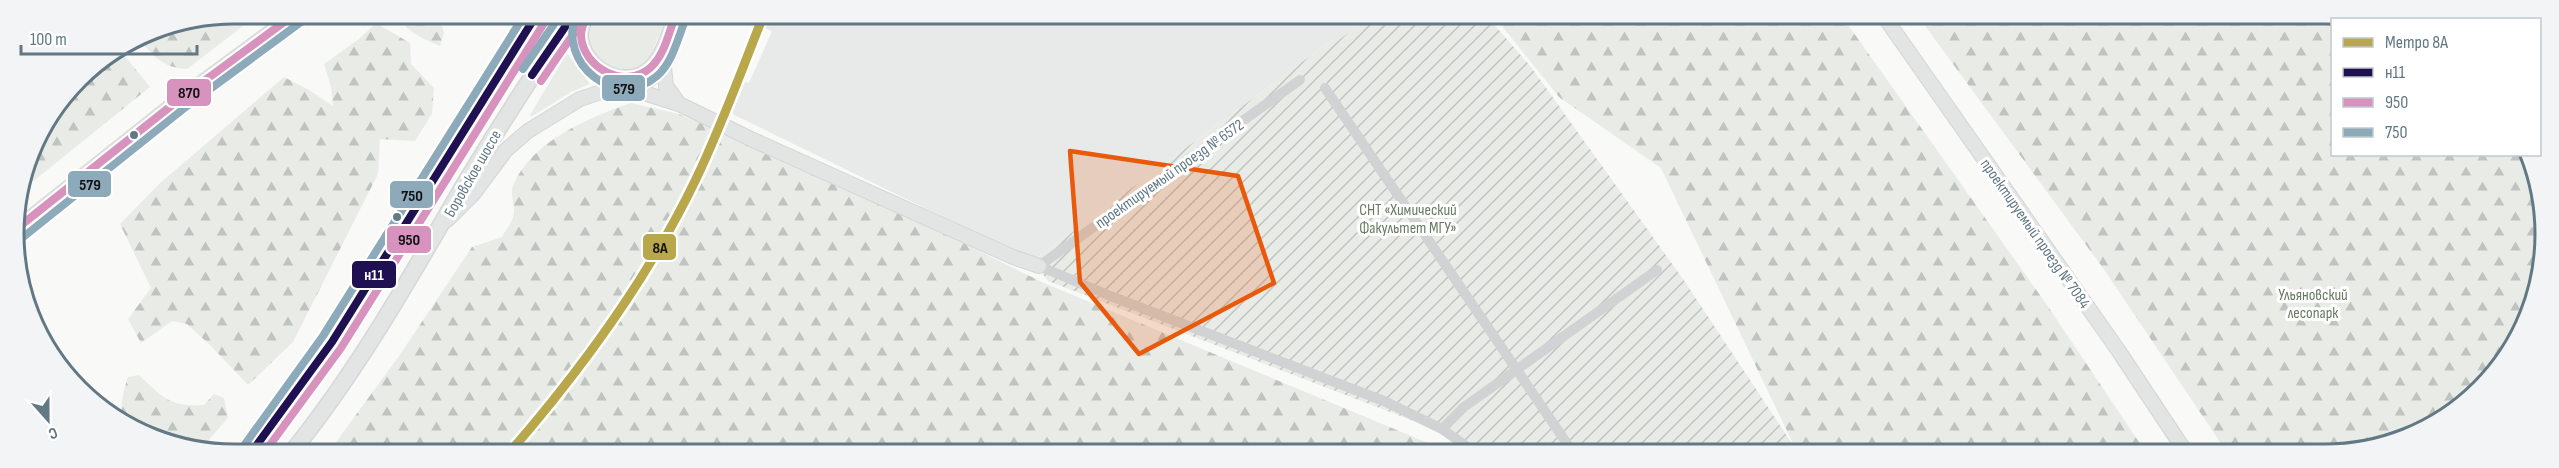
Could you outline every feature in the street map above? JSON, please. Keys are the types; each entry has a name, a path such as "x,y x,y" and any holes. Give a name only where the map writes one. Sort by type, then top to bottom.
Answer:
{"main road":[{"name":"Боровское шоссе","path":"258,444 332,342 531,24"},
{"name":"Боровское шоссе","path":"298,444 342,384 395,303 517,98 567,24"}],"street":[{"path":"24,223 181,98 281,24"},
{"path":"584,24 581,34 585,51 601,70 623,77 646,71 657,61 672,24"},
{"path":"441,226 474,193 506,150 528,131 580,99 610,89 628,88 649,81 664,67 682,24"},
{"name":"проектируемый проезд № 7084","path":"1889,24 2118,350 2180,444"},
{"path":"664,67 666,86 679,104"},
{"name":"проектируемый проезд № 6572","path":"1039,266 1300,80"},
{"path":"628,88 679,104 751,139 1013,257 1383,400 1442,429 1463,444"},
{"path":"1325,88 1568,444"},
{"path":"1442,429 1464,407 1658,270"}],"highlighted area":[{"path":"1070,151 1238,176 1274,283 1139,354 1080,282"}],"shaded area":[{"path":"754,24 1360,24 1335,43 1332,40 1033,261 722,109 736,79 749,83 772,31"}],"green space":[{"path":"246,24 187,69 171,66 159,60 144,45 166,35 207,26"},
{"path":"378,24 410,43 411,64 434,88 432,114 415,141 380,139 378,174 293,342 248,385 187,324 172,321 141,343 128,319 151,288 120,224 159,184 284,77 333,106 331,87 324,64"},
{"path":"441,24 444,33 440,46 421,38 405,25"},
{"path":"664,24 650,57 641,66 621,72 603,66 586,42 588,25"},
{"name":"СНТ «Химический Факультет МГУ»","path":"1360,24 1494,24 1531,67 1683,279 1792,444 1472,444 1048,281 1033,261 1332,40 1335,43"},
{"path":"1500,24 1847,24 2047,305 2140,444 1793,444 1661,168 1559,97"},
{"name":"Ульяновский лесопарк","path":"1924,24 2331,24 2331,156 2520,156 2528,180 2535,220 2535,248 2524,302 2500,351 2483,372 2463,392 2430,416 2379,437 2339,444 2221,444 2103,268"},
{"path":"567,53 590,84 571,92 531,117 530,115"},
{"path":"124,55 150,87 30,184 35,166 52,129 67,106 106,67"},
{"path":"631,103 679,114 858,191 1044,283 1430,444 335,444 399,356 472,247 502,237 514,213 513,186 521,170 547,144 563,133"},
{"path":"139,375 161,395 183,404 204,405 214,394 224,398 228,418 207,442 166,433 122,412 124,389 128,377"}],"metro line":[{"name":"8А","path":"517,444 588,356 657,252 696,179 760,24"}],"transit line":[{"name":"870","path":"24,223 181,98 281,24"},
{"name":"579","path":"24,236 187,106 298,24"},
{"name":"750","path":"245,444 323,336 519,24"},
{"name":"н11","path":"258,444 332,342 531,24"},
{"name":"950","path":"271,444 341,348 544,24"},
{"name":"750","path":"523,69 554,24"},
{"name":"н11","path":"532,75 567,24"},
{"name":"579","path":"574,24 572,32 575,50 582,65 594,77 608,85 624,88 641,85 663,70 671,57 684,24"},
{"name":"950","path":"541,81 580,24"},
{"name":"870","path":"583,24 581,36 589,58 607,72 629,77 640,74 655,63 663,50 672,24"}]}
